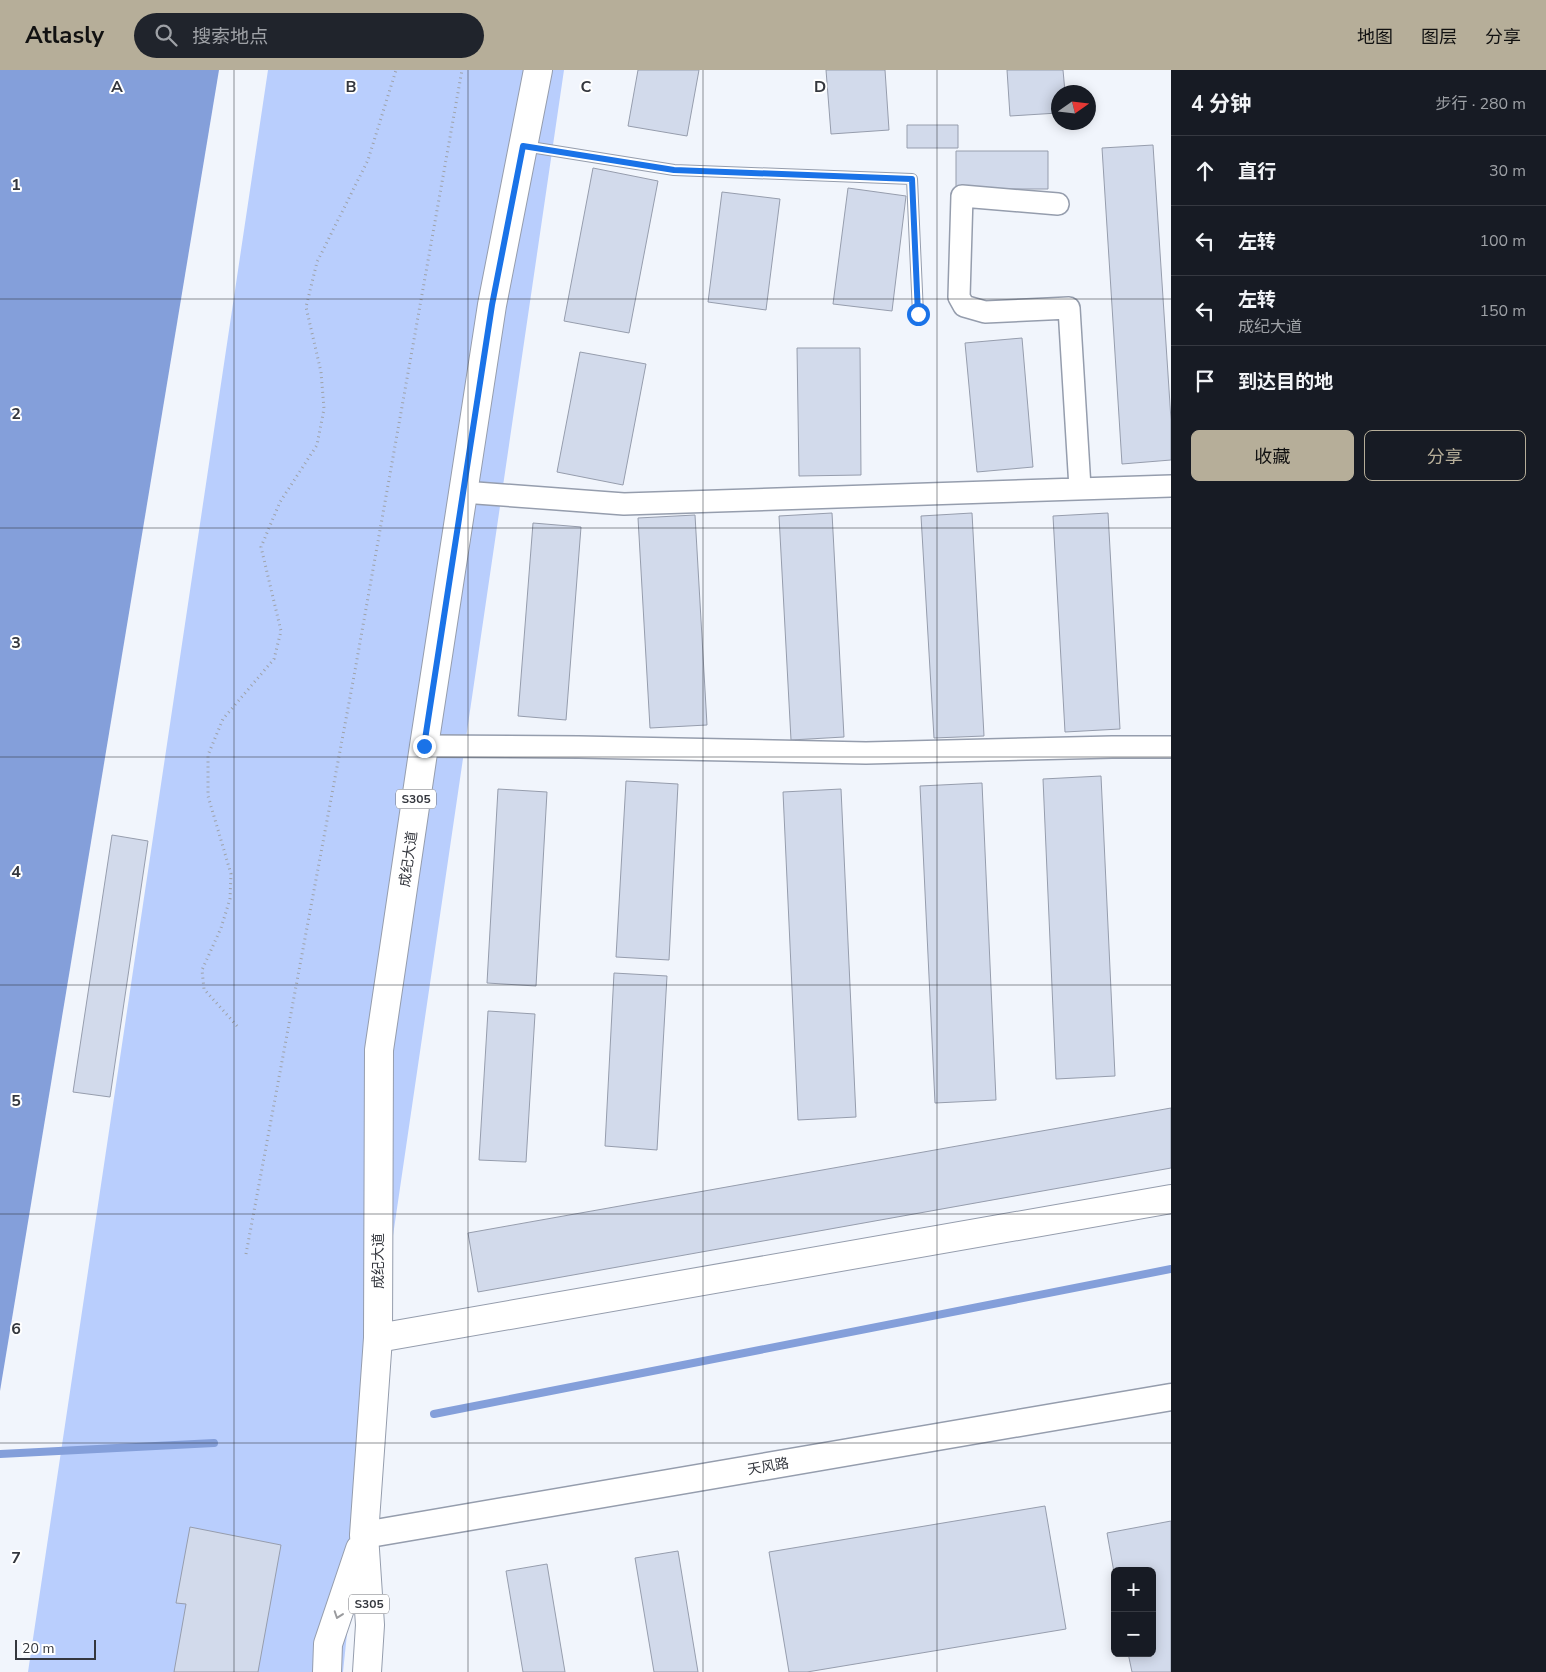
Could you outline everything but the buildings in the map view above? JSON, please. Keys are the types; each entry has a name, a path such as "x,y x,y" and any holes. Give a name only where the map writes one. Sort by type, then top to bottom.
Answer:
{"main road":[{"name":"成纪大道","path":"367,1672 370,1626 364,1535 378,1338 380,1050 424,746 492,305 538,70"},
{"path":"378,1338 1171,1200"},
{"name":"成纪大道","path":"327,1672 328,1644 364,1535"}],"street":[{"path":"1058,204 962,196 959,297 964,306 985,312 1069,308 1080,488"},
{"path":"463,492 624,504 1171,486"},
{"path":"424,746 589,747 866,753 1112,746 1171,747"},
{"name":"天风路","path":"364,1535 1171,1397"}],"lane":[{"path":"523,146 674,170 912,179 918,314"}],"path":[{"path":"237,1026 204,989 202,970 221,928 230,899 231,874 208,796 208,755 223,719 274,659 281,632 261,546 280,502 316,445 324,409 321,372 306,307 317,262 368,160 396,70"},
{"path":"246,1254 354,676 462,70"}],"shaded area":[{"path":"0,70 219,70 0,1391"},
{"path":"268,70 564,70 378,1338 343,1672 28,1672"}],"waterway":[{"path":"434,1414 1171,1269"},
{"path":"0,1454 214,1443"}],"route":[{"path":"424,746 492,305 523,146 674,170 912,179 918,314"}]}
